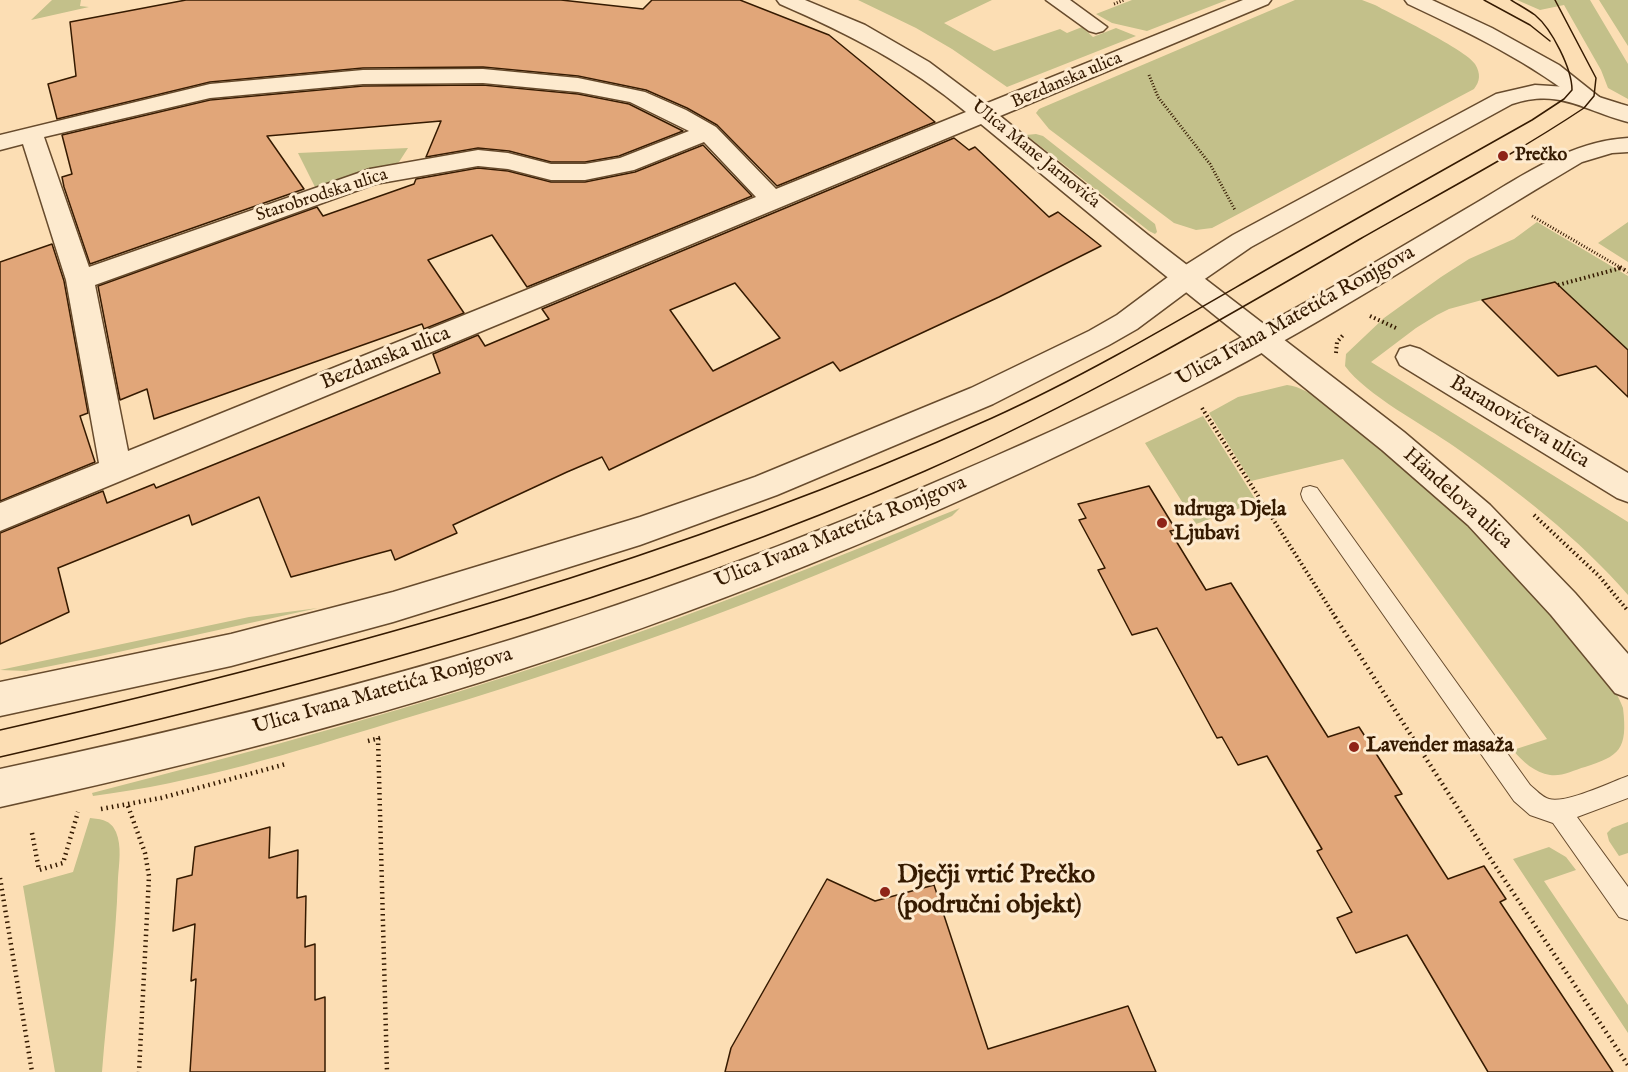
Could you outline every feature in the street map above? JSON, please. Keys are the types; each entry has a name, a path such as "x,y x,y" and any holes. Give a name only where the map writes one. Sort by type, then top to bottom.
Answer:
{"street":[{"name":"Ulica Mane Jarnovića","path":"787,0 857,30 921,67 985,115 1265,339"},
{"path":"1056,0 1096,27"},
{"name":"Bezdanska ulica","path":"0,517 1261,0"},
{"path":"1413,0 1513,67 1542,91"},
{"path":"1413,0 1481,30 1540,62 1592,100 1628,116"},
{"path":"0,143 31,133 210,91 363,77 483,76 578,85 637,98 678,115 708,132 773,200"},
{"path":"0,699 231,650 374,612 501,576 699,511 882,439 982,396 1127,322 1186,278 1257,233 1503,99 1542,91 1592,100"},
{"path":"1581,154 1597,124 1592,100"},
{"name":"Starobrodska ulica","path":"81,279 370,177 478,158 508,161 551,172 585,172 625,165 708,132"},
{"path":"31,133 81,279 116,469"},
{"name":"Ulica Ivana Matetića Ronjgova","path":"0,788 217,739 493,662 658,605 816,546 961,485 1191,377 1265,339 1581,154 1610,146 1628,145"},
{"name":"Händelova ulica","path":"1265,339 1420,463 1479,515 1563,604 1628,681"},
{"name":"Baranovićeva ulica","path":"1410,357 1628,489"}],"lane":[{"path":"1310,494 1522,793 1539,808 1548,812 1559,812 1628,787"},
{"path":"1559,812 1628,908"}],"path":[{"path":"1112,5 1124,0"},
{"path":"1147,69 1158,97 1210,164 1236,212"},
{"path":"1532,215 1628,272"},
{"path":"1558,285 1622,268"},
{"path":"1336,347 1337,342 1351,328"},
{"path":"1201,407 1490,858 1628,1065"},
{"path":"378,738 387,1072"},
{"path":"128,806 145,853 149,876 139,1072"},
{"path":"32,833 39,870 63,863 78,812"},
{"path":"0,878 32,1072"}],"shaded area":[{"path":"52,0 81,0 80,6 89,7 31,20"},
{"path":"858,0 992,0 944,23 994,51 1060,29 1067,33 1082,27 1093,37 1116,28 1136,36 1007,87 952,49 916,28"},
{"path":"1132,0 1227,0 1147,31 1112,23 1096,14"},
{"path":"1295,0 1362,0 1375,5 1469,58 1478,71 1478,83 1474,89 1212,228 1196,230 1174,223 1049,129 1036,113 1039,109"},
{"path":"1517,0 1590,0 1628,64 1628,99 1608,88 1601,70 1564,5 1540,10"},
{"path":"1599,0 1628,0 1628,46"},
{"path":"1026,135 1043,136 1155,224 1157,232 1155,234 1149,231"},
{"path":"408,148 399,162 393,165 316,189 298,153"},
{"path":"1537,222 1628,276 1628,350 1482,300 1449,309 1437,315 1371,362 1628,522 1628,595 1589,554 1546,516 1455,447 1381,399 1354,377 1345,366 1346,354 1384,318 1469,259 1514,239"},
{"path":"1628,222 1628,262 1598,243"},
{"path":"1287,385 1306,391 1326,404 1448,506 1496,554 1594,663 1614,689 1623,708 1624,733 1619,749 1613,755 1568,773 1554,775 1544,774 1534,769 1513,750 1547,739 1343,459 1251,481 1209,413 1238,397"},
{"path":"1203,416 1257,502 1196,524 1145,443"},
{"path":"960,508 952,516 816,575 677,629 536,678 282,755 207,775 93,796 92,793 338,727 582,652 725,601"},
{"path":"318,608 26,671 0,670 249,617"},
{"path":"90,818 102,820 111,825 118,837 120,849 102,1072 55,1072 23,886 73,872"},
{"path":"1628,822 1628,853 1619,856 1609,841 1607,833 1612,828"},
{"path":"1549,847 1566,857 1576,870 1544,881 1628,1005 1628,1033 1513,859"}],"building":[{"path":"186,0 561,0 643,9 652,0 740,0 829,35 935,122 777,186 717,125 687,108 646,90 578,76 483,67 363,68 210,82 57,119 48,84 76,76 70,22"},
{"path":"483,85 578,94 629,104 683,131 619,156 585,162 551,162 509,151 478,148 426,157 441,121 267,136 304,189 90,264 64,187 62,177 72,174 62,135 210,100 363,86"},
{"path":"954,138 969,150 975,147 1049,217 1058,212 1101,246 999,297 840,371 833,362 609,470 602,457 567,472 453,525 457,533 395,560 391,550 291,577 259,497 192,525 189,515 58,568 69,612 0,644 0,533 103,491 107,503 154,484 156,488 440,373 433,354 478,335 485,346 549,319 542,309","holes":["735,283 780,338 713,371 670,310"]},
{"path":"703,145 752,196 527,287 492,235 428,260 464,313 424,329 422,324 154,419 147,389 120,400 98,286 317,207 323,216 414,184 416,179 478,168 508,171 551,182 585,182 635,172"},
{"path":"52,244 64,281 88,413 80,416 95,462 0,501 0,262"},
{"path":"1555,282 1628,350 1628,397 1596,366 1558,376 1482,300"},
{"path":"1149,486 1176,530 1170,531 1206,590 1231,583 1328,737 1359,727 1402,794 1395,796 1448,879 1484,866 1506,899 1500,902 1613,1072 1488,1072 1407,935 1356,953 1337,918 1352,912 1317,851 1322,849 1267,756 1238,765 1222,737 1217,738 1157,628 1132,635 1098,570 1105,568 1079,520 1086,518 1078,504"},
{"path":"270,827 269,858 298,850 297,898 306,896 305,947 315,944 315,1000 325,997 325,1072 190,1072 196,979 191,981 195,924 173,931 177,879 192,875 195,847"},
{"path":"827,879 875,901 934,885 988,1049 1128,1006 1156,1072 725,1072 731,1048"}],"tram line":[{"path":"1484,0 1530,25 1550,41"},
{"path":"0,730 253,669 504,599 751,516 872,469 1029,401 1172,324 1532,120 1564,99 1572,90 1569,71 1560,50 1541,21 1511,0"},
{"path":"0,757 353,669 585,600 813,518 925,471 1036,419 1200,331 1501,159 1584,108 1594,96 1596,78 1555,0"}],"place":[{"name":"Prečko","path":"1503,156"},
{"name":"udruga Djela Ljubavi","path":"1162,523"},
{"name":"Lavender masaža","path":"1354,747"},
{"name":"Dječji vrtić Prečko (područni objekt)","path":"885,892"}]}
